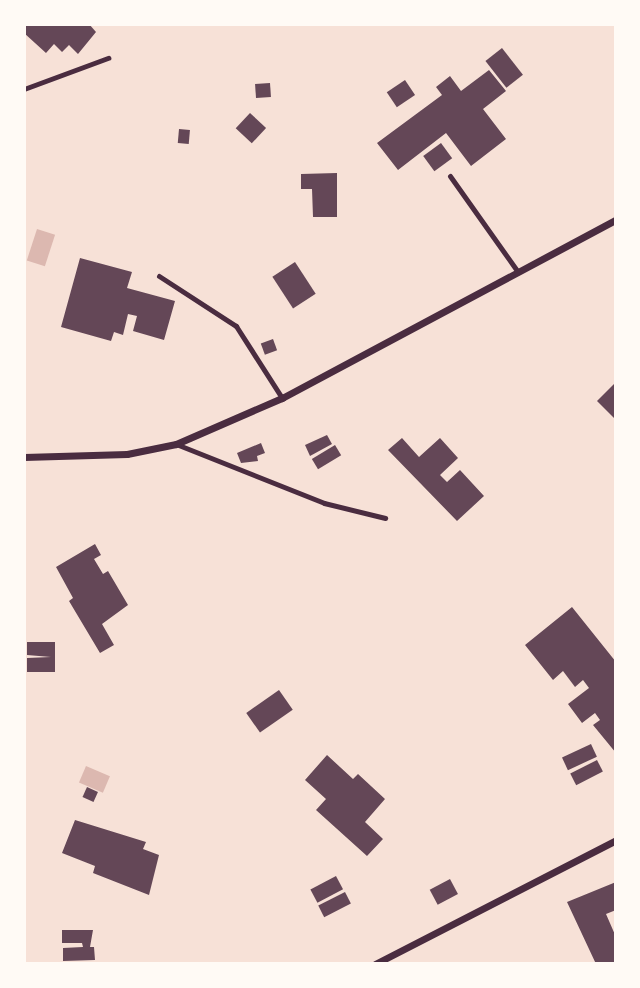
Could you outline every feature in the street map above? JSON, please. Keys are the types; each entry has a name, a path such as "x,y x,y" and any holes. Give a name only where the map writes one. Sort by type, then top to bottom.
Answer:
{"street":[{"path":"24,457 127,454 176,444 282,398 615,220"},
{"path":"374,964 615,840"}],"lane":[{"path":"24,89 108,58"},
{"path":"450,176 518,272"},
{"path":"159,276 236,326 254,347 282,398"},
{"path":"176,444 324,503 385,518"}],"shaded area":[{"path":"37,229 55,235 45,266 27,260"},
{"path":"86,766 110,776 103,793 79,783"}],"building":[{"path":"24,24 89,24 96,32 78,54 69,45 62,52 54,44 46,53 24,33"},
{"path":"502,48 523,75 506,88 485,61"},
{"path":"489,70 506,91 483,109 506,139 471,166 446,133 398,170 377,143 442,95 436,87 450,76 461,91"},
{"path":"405,80 415,95 397,107 387,92"},
{"path":"270,83 271,97 256,98 255,84"},
{"path":"250,113 266,128 252,143 236,128"},
{"path":"179,129 190,130 189,144 178,143"},
{"path":"441,143 452,158 434,171 423,156"},
{"path":"337,173 337,217 313,217 312,189 301,189 301,174"},
{"path":"80,258 132,272 127,288 175,301 164,340 133,331 137,316 128,314 123,335 114,332 111,341 61,327"},
{"path":"295,262 316,294 293,309 272,277"},
{"path":"273,339 277,350 265,355 261,343"},
{"path":"616,382 616,420 597,401"},
{"path":"327,435 332,444 310,456 305,445"},
{"path":"402,438 419,457 440,438 458,458 440,475 447,482 460,470 484,496 457,521 388,450"},
{"path":"261,443 265,453 257,456 258,461 241,463 237,453"},
{"path":"335,445 341,455 318,469 312,459"},
{"path":"95,544 101,555 94,559 103,574 108,571 128,605 102,624 114,645 100,653 69,601 73,598 56,567"},
{"path":"572,607 616,662 616,753 593,725 600,720 595,713 582,723 568,704 589,688 583,680 575,687 563,671 553,680 525,645"},
{"path":"27,642 55,642 55,672 27,672 27,658 51,657 27,655"},
{"path":"279,690 293,710 260,733 246,713"},
{"path":"591,744 597,757 568,770 562,758"},
{"path":"327,755 353,779 358,774 385,799 365,822 383,839 367,856 316,810 326,799 305,780"},
{"path":"597,760 603,772 576,785 570,774"},
{"path":"87,787 98,792 93,802 83,797"},
{"path":"75,820 146,842 143,849 159,855 149,895 93,873 95,866 62,853"},
{"path":"336,876 343,889 317,903 310,890"},
{"path":"450,879 458,894 438,905 430,890"},
{"path":"616,882 616,910 606,914 616,937 616,964 596,964 567,902"},
{"path":"345,892 351,904 324,917 318,906"},
{"path":"62,930 93,930 90,947 94,947 95,960 63,961 63,948 83,947 82,943 62,943"}]}
